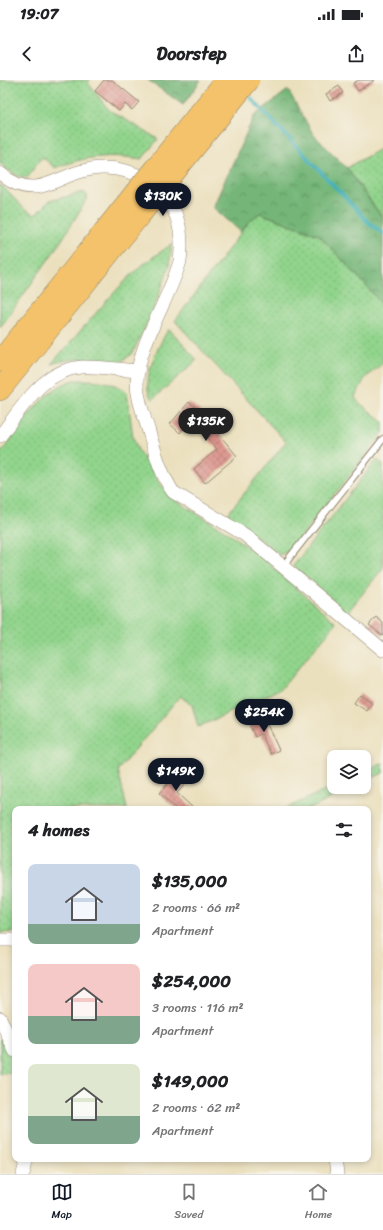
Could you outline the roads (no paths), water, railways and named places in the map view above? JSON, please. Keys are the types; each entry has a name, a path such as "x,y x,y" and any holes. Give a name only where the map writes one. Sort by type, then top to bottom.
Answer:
{"highway":[{"path":"0,390 133,210 226,80"},
{"path":"0,361 249,80"}],"street":[{"path":"0,173 16,184 37,186 90,169 113,168 130,172 144,178 156,187 167,199 173,208 180,228 182,240 180,261 144,350 138,371 139,400 156,454 168,484 173,492 245,535 383,650"},
{"path":"0,436 38,388 51,377 63,371 84,367 138,371"},
{"path":"0,940 12,940"},
{"path":"0,1018 12,1044"},
{"path":"23,1174 26,1162"},
{"path":"335,1162 337,1174"}],"lane":[{"path":"283,566 383,439"}],"waterway":[{"path":"247,94 368,222 383,233"}]}
